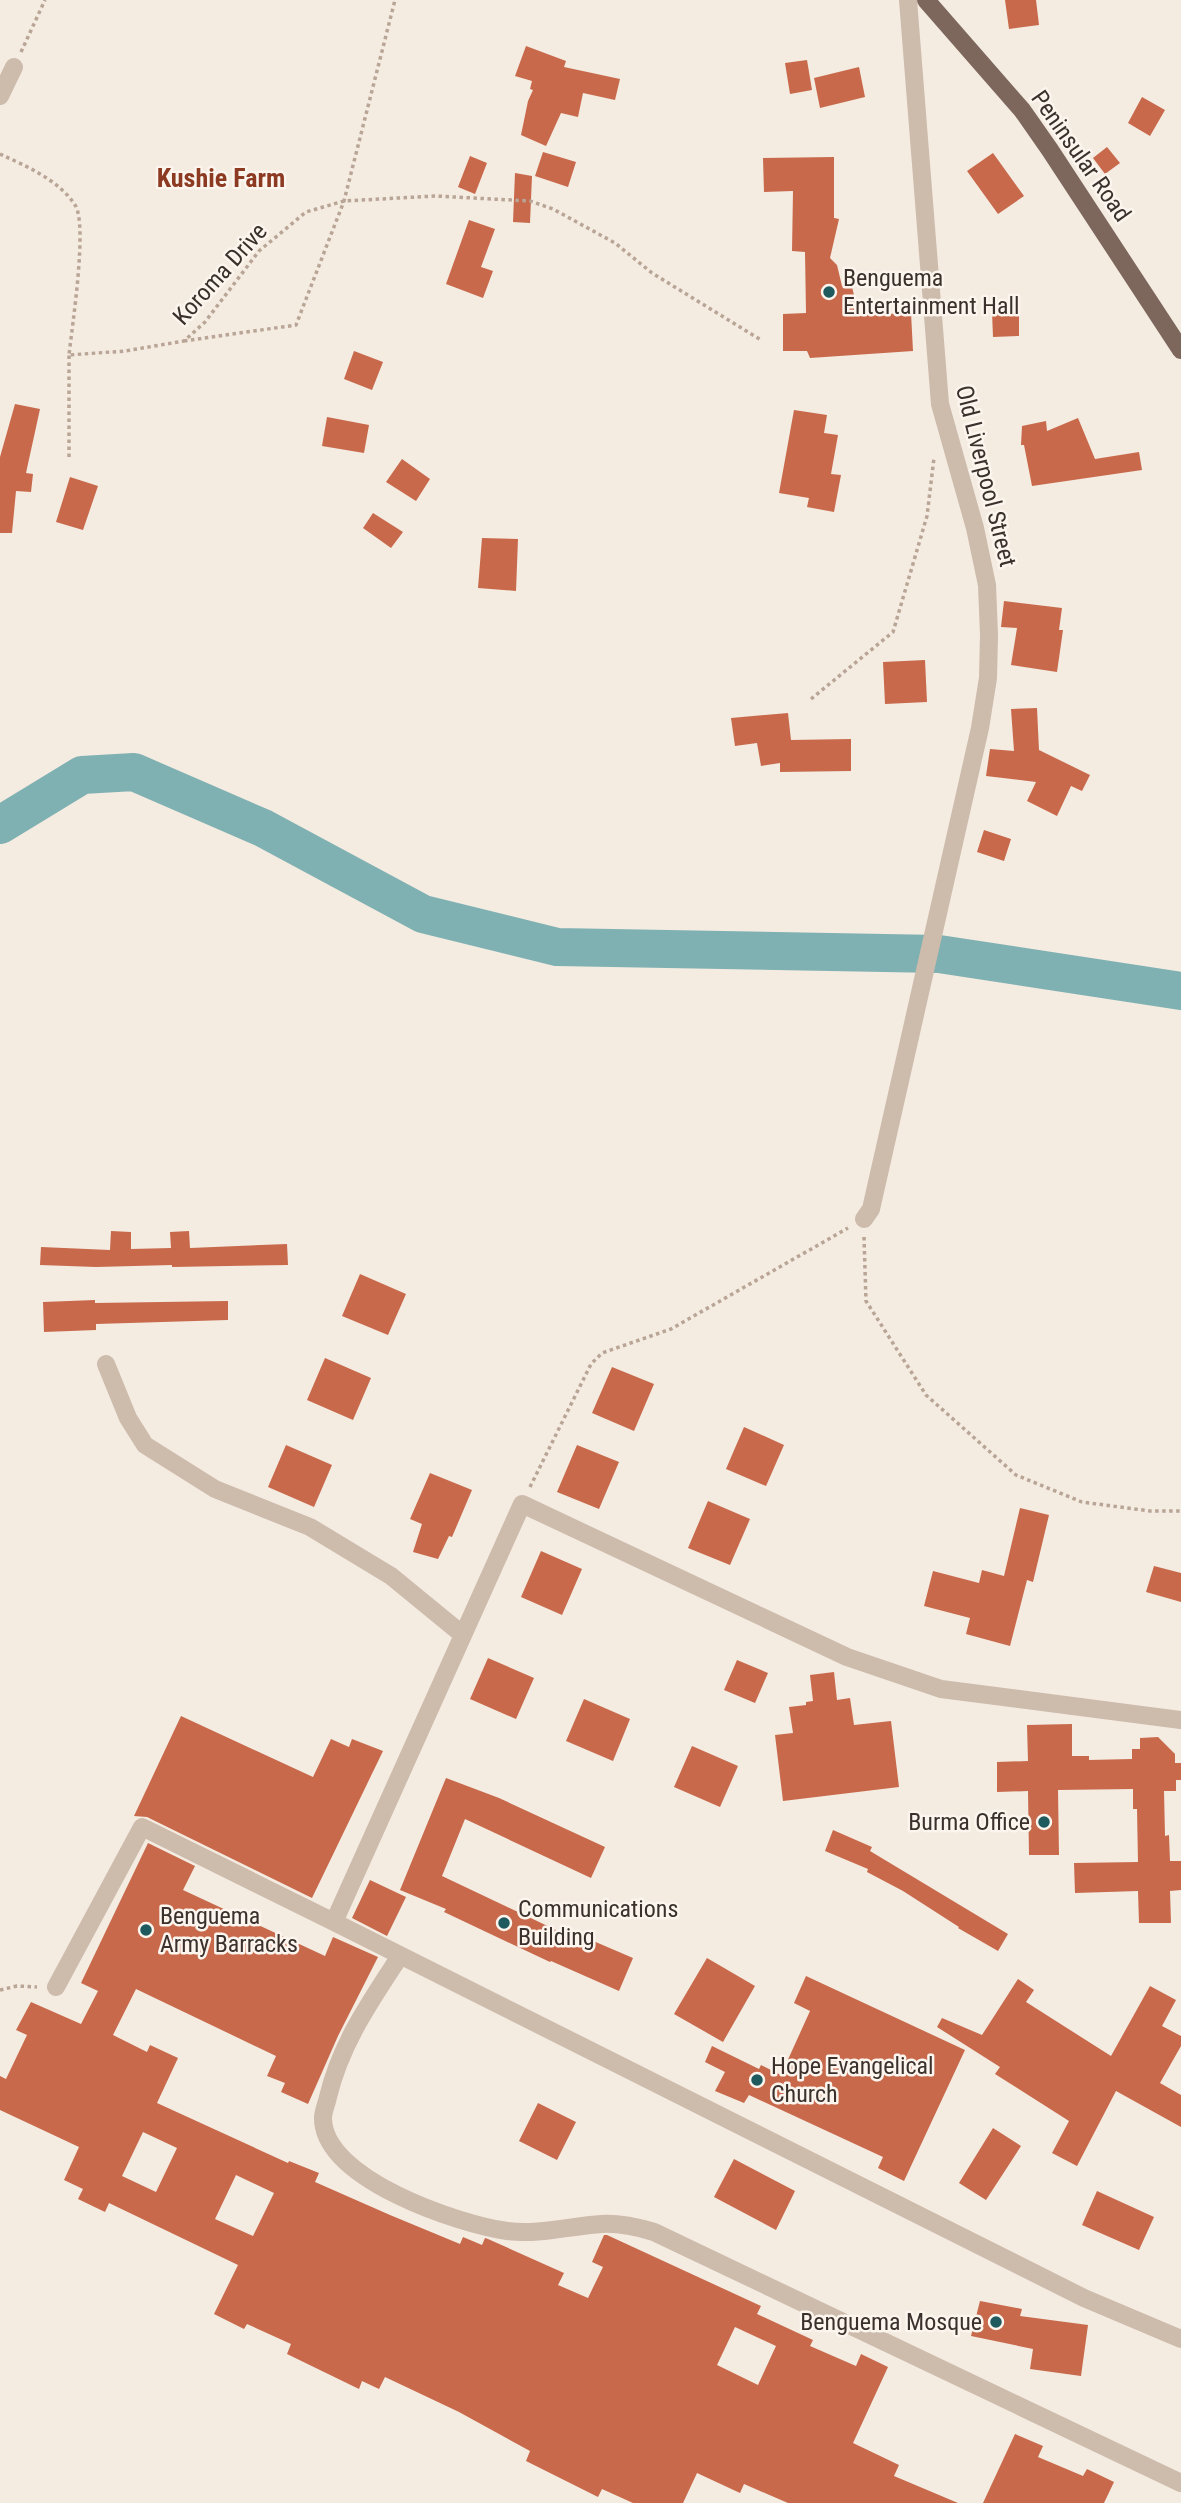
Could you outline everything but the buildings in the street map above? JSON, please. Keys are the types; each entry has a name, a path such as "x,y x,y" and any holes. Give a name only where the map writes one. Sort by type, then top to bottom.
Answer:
{"main road":[{"name":"Peninsular Road","path":"926,0 1029,120 1181,350"}],"street":[{"name":"Old Liverpool Street","path":"864,1219 873,1196 988,678 987,585 975,528 940,404 908,0"},
{"path":"0,96 14,67"},
{"path":"106,1364 128,1418 145,1445 215,1489 310,1527 391,1576 463,1635"},
{"path":"334,1922 522,1504 847,1657 941,1689 1181,1720"},
{"path":"56,1987 142,1827 1084,2298 1181,2339"},
{"path":"400,1956 350,2034 330,2087 323,2118 328,2141 351,2166 391,2193 455,2219 508,2231 547,2231 603,2224 629,2225 654,2232 1181,2483"}],"path":[{"path":"14,67 45,0"},
{"path":"184,341 296,325 344,201 395,0"},
{"path":"0,154 60,187 77,206 81,230 69,355 69,457"},
{"name":"Koroma Drive","path":"69,355 125,351 184,341 205,323 259,251 306,212 344,201 435,196 530,201 553,209 615,243 652,273 761,340"},
{"path":"811,699 892,632 927,516 934,454"},
{"path":"522,1504 591,1364 602,1353 671,1329 864,1219 866,1301 926,1395 1016,1475 1082,1502 1150,1511 1181,1511"},
{"path":"0,1990 18,1986 56,1987"}],"waterway":[{"path":"0,825 82,775 134,772 263,828 423,914 557,947 939,954 1181,991"}],"place":[{"name":"Benguema Entertainment Hall","path":"829,292"},
{"name":"Burma Office","path":"1044,1822"},
{"name":"Communications Building","path":"504,1923"},
{"name":"Benguema Army Barracks","path":"146,1930"},
{"name":"Hope Evangelical Church","path":"757,2080"},
{"name":"Benguema Mosque","path":"996,2322"}],"district":[{"name":"Kushie Farm","path":"221,178"}]}
